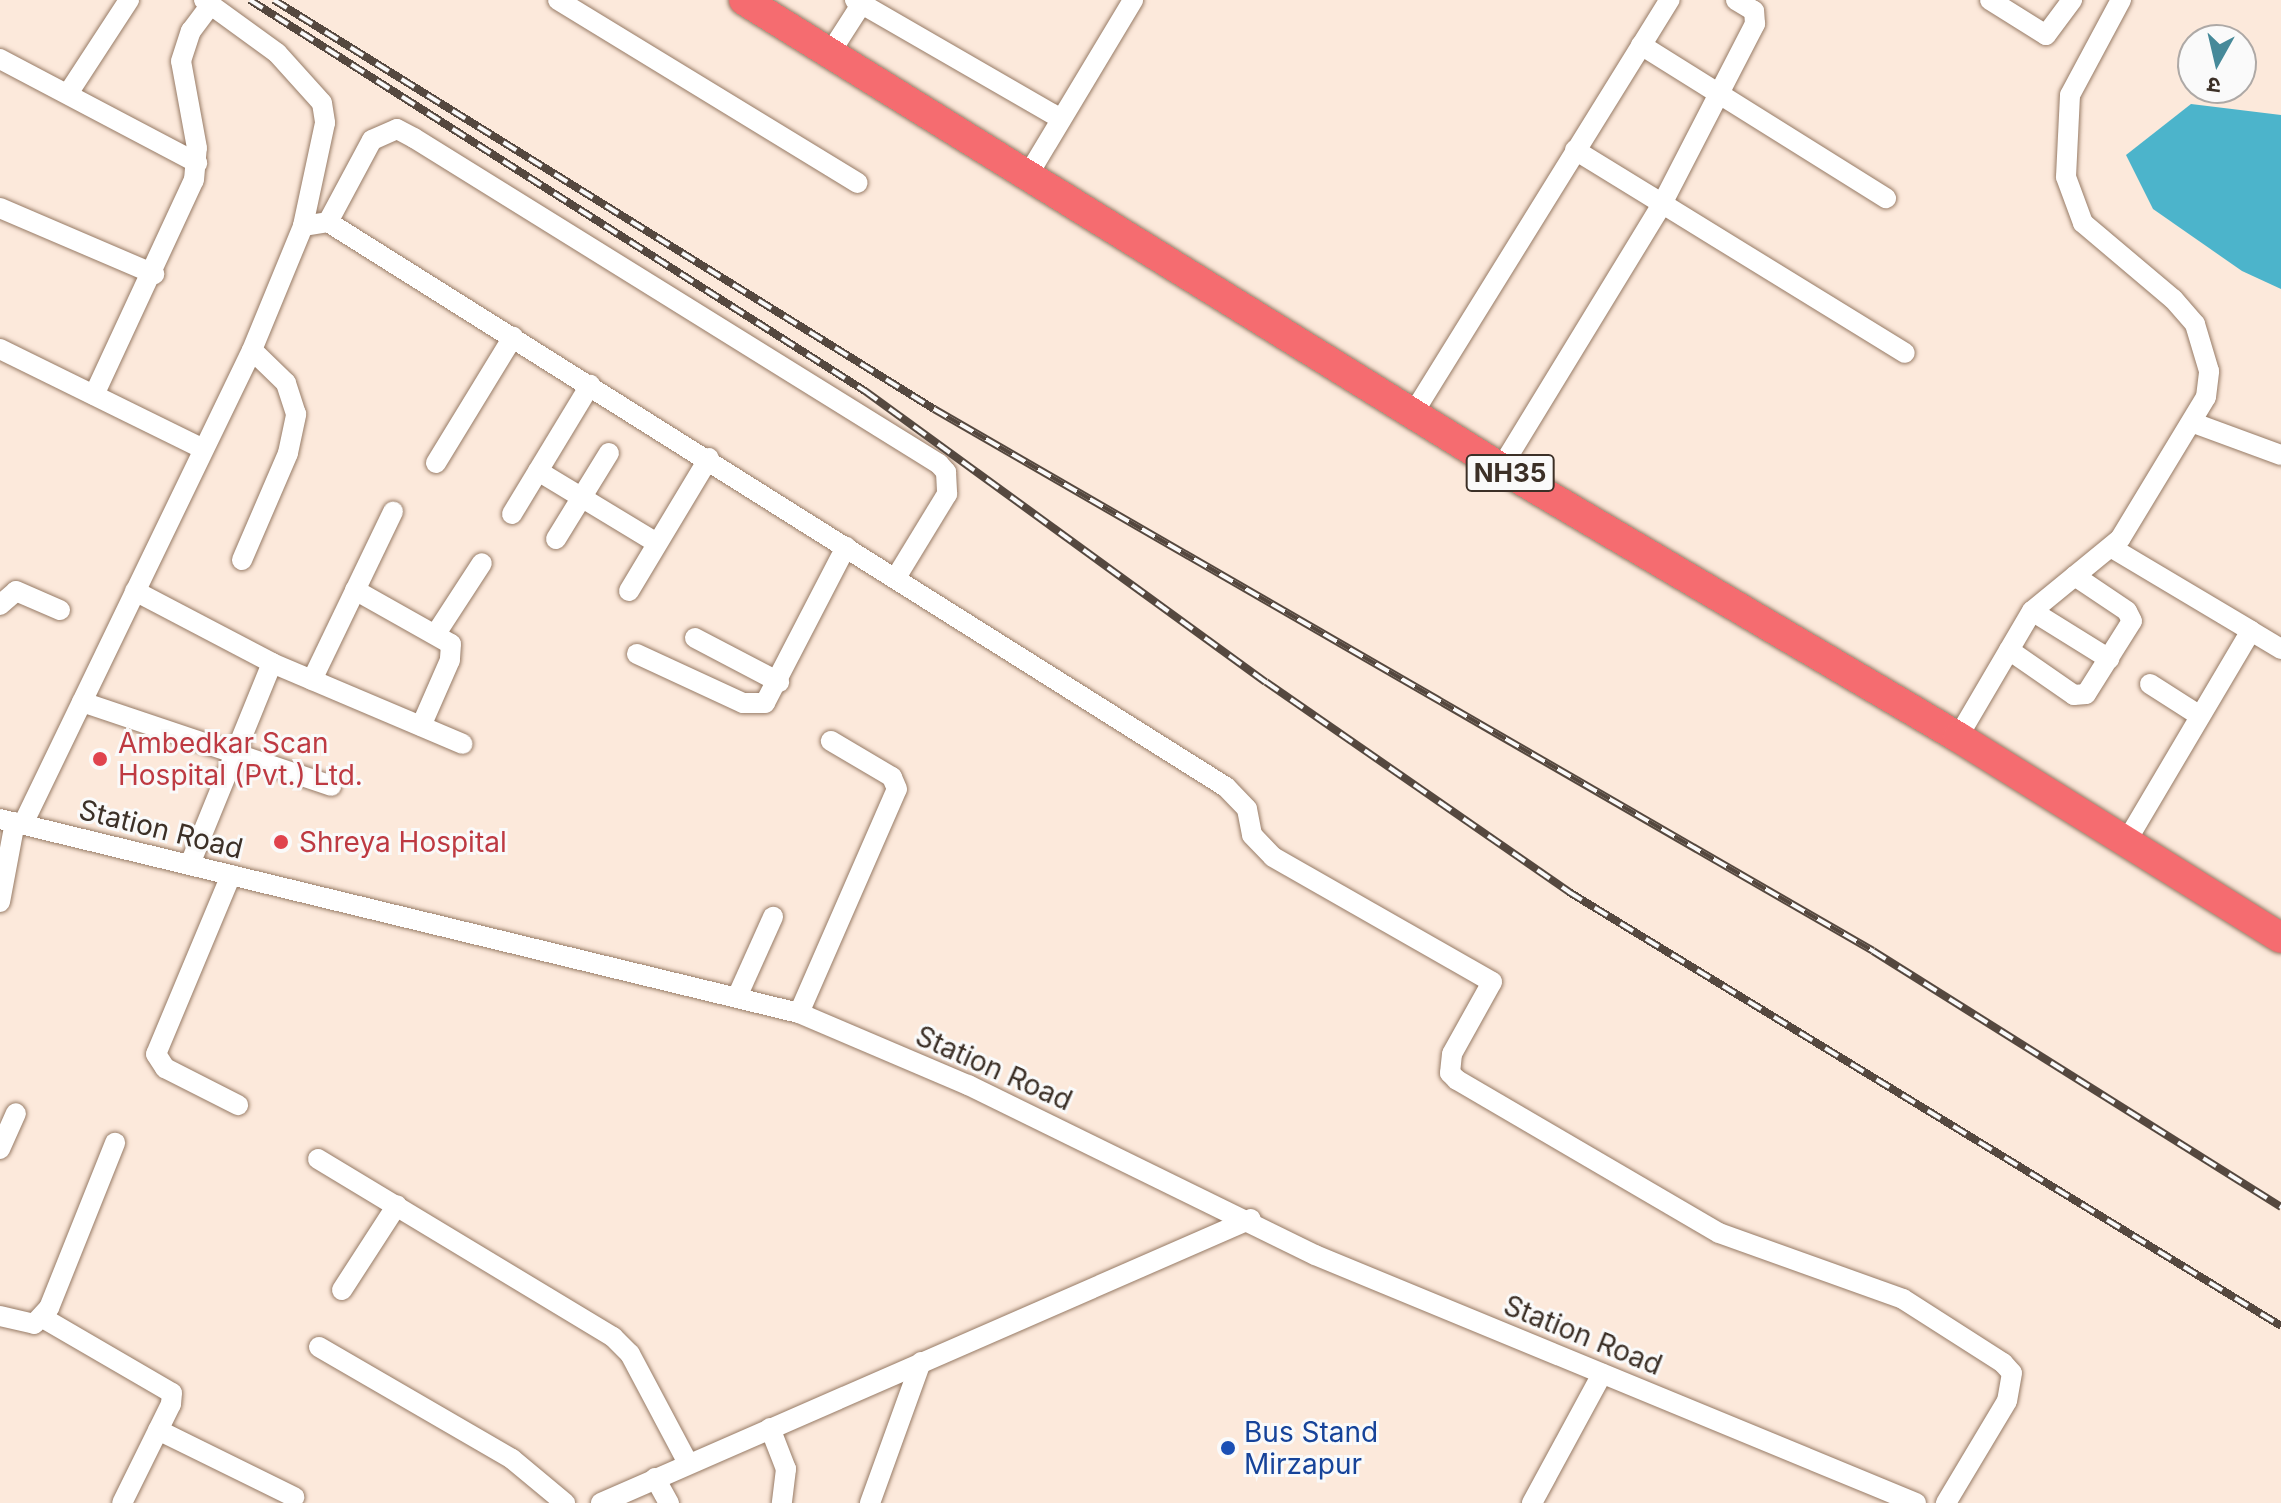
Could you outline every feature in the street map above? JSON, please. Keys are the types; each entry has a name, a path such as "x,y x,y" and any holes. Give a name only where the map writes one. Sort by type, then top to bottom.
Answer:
{"highway":[{"name":"NH35","path":"744,0 1501,468 1958,737 2281,938"}],"street":[{"path":"69,92 129,0"},
{"path":"558,0 858,183"},
{"path":"1028,175 1133,0"},
{"path":"1414,412 1669,0"},
{"path":"1501,468 1662,204 1755,24 1754,11 1736,0"},
{"path":"1990,0 2046,35 2072,0"},
{"path":"1958,737 2032,611 2112,548 2194,423 2206,397 2209,371 2195,324 2173,299 2083,223 2066,177 2070,95 2121,0"},
{"path":"830,53 860,1 1061,119"},
{"path":"0,902 8,818 82,702 252,350 303,226 325,123 322,103 277,53 208,2 191,31 181,61 197,163 189,196 94,395"},
{"path":"1641,45 1886,198"},
{"path":"0,59 69,92 197,163"},
{"path":"328,222 372,140 383,131 397,129 939,464 946,472 947,494 897,576"},
{"path":"1575,150 1905,353"},
{"path":"0,208 154,274"},
{"path":"303,226 328,222 897,576 1226,787 1247,809 1252,835 1273,857 1492,982 1452,1054 1450,1073 1457,1080 1719,1233 1903,1299 2003,1363 2012,1373 2007,1401 1946,1503"},
{"path":"436,463 513,337"},
{"path":"0,349 203,449"},
{"path":"242,560 288,453 296,414 286,383 252,350"},
{"path":"512,514 590,385"},
{"path":"2194,423 2281,455"},
{"path":"556,539 609,453"},
{"path":"629,591 709,458"},
{"path":"538,471 657,543"},
{"path":"312,680 393,512"},
{"path":"637,654 755,706 765,703 779,682 846,547"},
{"path":"2112,548 2281,649"},
{"path":"437,632 482,563"},
{"path":"2009,650 2081,696 2130,627 2131,615 2075,576"},
{"path":"355,590 448,638 452,651 421,726"},
{"path":"0,605 16,591 60,610"},
{"path":"135,591 272,663 463,744"},
{"path":"2032,611 2109,659"},
{"path":"2126,842 2251,631"},
{"path":"695,638 779,682"},
{"path":"190,864 272,663"},
{"path":"2150,684 2200,716"},
{"path":"82,702 331,786"},
{"path":"799,1013 897,789 892,777 831,741"},
{"name":"Station Road","path":"8,818 799,1013 968,1085 1251,1219 1315,1255 1916,1503"},
{"path":"231,875 156,1054 165,1068 238,1105"},
{"path":"737,997 773,917"},
{"path":"0,1149 16,1113"},
{"path":"43,1318 115,1143"},
{"path":"318,1159 613,1337 630,1354 688,1463"},
{"path":"342,1290 397,1205"},
{"path":"601,1503 1251,1219"},
{"path":"0,1316 23,1324 43,1318 167,1387 171,1404 122,1503"},
{"path":"319,1347 512,1459 565,1503"},
{"path":"870,1503 921,1362"},
{"path":"1532,1503 1602,1374"},
{"path":"770,1428 786,1469 782,1503"},
{"path":"158,1430 294,1497"},
{"path":"655,1478 669,1503"}],"water":[{"path":"2191,104 2281,115 2281,289 2242,271 2153,209 2126,155"}],"railway":[{"path":"250,0 865,391 1266,682 1569,892 2281,1326"},
{"path":"274,0 934,409 1873,951 2281,1207"}],"place":[{"name":"Ambedkar Scan Hospital (Pvt.) Ltd.","path":"100,759"},
{"name":"Shreya Hospital","path":"281,842"},
{"name":"Bus Stand Mirzapur","path":"1228,1448"}]}
